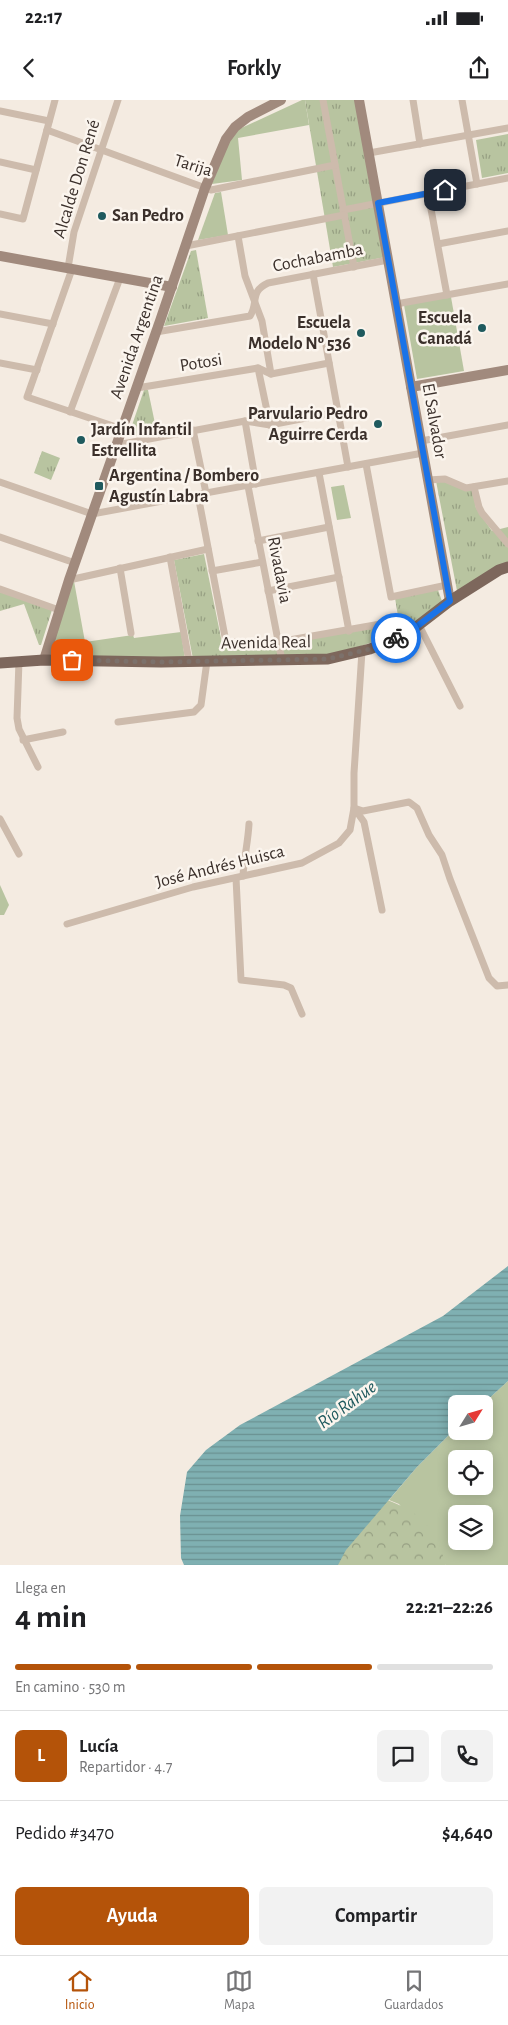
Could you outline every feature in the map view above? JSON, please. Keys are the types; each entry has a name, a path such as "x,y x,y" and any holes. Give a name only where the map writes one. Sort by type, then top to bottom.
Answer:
{"main road":[{"name":"Avenida Real","path":"0,663 44,660 207,661 328,659 362,651 407,634 450,601 499,570 508,567"}],"street":[{"path":"0,214 23,219 55,100"},
{"name":"Alcalde Don René","path":"70,412 27,397 53,324 70,268 74,232 118,100"},
{"name":"Avenida Argentina","path":"44,660 69,580 205,188 226,139 235,127 248,117 281,100"},
{"path":"322,100 354,267"},
{"name":"El Salvador","path":"359,100 450,601"},
{"path":"413,100 420,144"},
{"path":"462,100 477,184"},
{"path":"0,111 49,121"},
{"path":"369,152 508,128"},
{"name":"Tarija","path":"47,130 211,190 335,165"},
{"path":"0,162 36,170"},
{"path":"186,246 238,236 378,203 508,178"},
{"path":"428,193 447,295"},
{"path":"438,244 508,231"},
{"path":"238,236 244,276 262,321 271,374"},
{"path":"0,256 172,287"},
{"name":"Cochabamba","path":"156,332 250,316 254,309 254,298 257,290 268,283 388,260"},
{"path":"313,274 348,467"},
{"path":"120,278 70,412 122,429"},
{"path":"396,304 508,284"},
{"path":"0,314 53,324"},
{"path":"0,363 37,370"},
{"path":"258,368 271,374 328,363"},
{"path":"258,368 270,425"},
{"name":"Potosi","path":"137,388 258,368"},
{"path":"411,387 508,370"},
{"path":"117,445 245,421 270,425 337,412"},
{"path":"245,421 256,484"},
{"path":"421,441 508,425"},
{"path":"193,430 206,493"},
{"path":"0,482 92,514 423,454"},
{"path":"366,464 391,597 447,585"},
{"path":"318,473 349,631"},
{"path":"428,480 444,478 466,488 508,481"},
{"name":"Rivadavia","path":"248,486 282,660"},
{"path":"474,487 479,507 508,544"},
{"path":"198,494 226,642 278,642 392,622"},
{"path":"258,541 329,527"},
{"path":"502,535 508,530"},
{"path":"0,537 75,563"},
{"path":"69,580 208,549"},
{"path":"170,558 189,661"},
{"path":"212,571 262,562"},
{"path":"120,568 132,633"},
{"path":"268,591 339,577"},
{"path":"0,588 59,610"},
{"path":"419,625 460,706"},
{"name":"José Andrés Huisca","path":"67,924 193,887 302,863 339,843 350,830 354,808 354,773 362,651"},
{"path":"19,661 17,718 23,740 38,767"},
{"path":"118,722 194,712 201,705 207,661"},
{"path":"23,740 63,732"},
{"path":"354,808 363,811 404,802 413,803 429,835 442,855 489,978 497,986 508,985"},
{"name":"José Andrés Huisca","path":"354,808 364,822 382,910"},
{"path":"0,819 19,854"},
{"path":"249,824 248,844 244,854 240,877 241,980 284,985 291,988 302,1014"}],"green space":[{"path":"305,100 309,125 238,138 242,180 212,184 229,141 237,130"},
{"path":"305,100 355,100 386,257 333,267"},
{"path":"508,134 508,173 482,178 476,140"},
{"path":"221,192 228,235 198,240 215,193"},
{"path":"196,250 208,318 164,326 191,251"},
{"path":"451,297 464,371 417,379 404,305"},
{"path":"144,390 148,390 157,433 128,437"},
{"path":"42,451 60,458 51,480 34,473"},
{"path":"436,481 447,481 472,488 476,508 492,531 508,527 508,564 458,596"},
{"path":"344,485 351,518 337,520 331,487"},
{"path":"204,554 222,643 227,646 276,644 279,659 193,659 174,560"},
{"path":"73,581 85,642 133,635 134,638 181,632 185,659 53,656 50,650"},
{"path":"438,590 443,604 403,632 328,657 284,658 280,645 399,622 395,598"},
{"path":"0,592 52,610 41,645 39,645 24,604 0,611"},
{"path":"0,885 9,905 4,915 0,915"},
{"path":"508,1381 508,1565 446,1565 399,1504 389,1500 417,1467 448,1436 448,1440 493,1440 493,1395"},
{"path":"382,1498 407,1509 424,1522 431,1530 446,1565 330,1565"}],"water":[{"name":"Río Rahue","path":"508,1266 508,1381 493,1395 448,1395 448,1436 417,1467 346,1550 338,1565 184,1565 181,1558 180,1516 187,1472 206,1450 240,1425 443,1316"}],"way so far":[{"path":"72,660 161,662 328,659 370,649 396,638"}],"place":[{"name":"San Pedro","path":"102,216"},
{"name":"Escuela Canadá","path":"482,328"},
{"name":"Escuela Modelo Nº 536","path":"361,333"},
{"name":"Parvulario Pedro Aguirre Cerda","path":"378,424"},
{"name":"Jardín Infantil Estrellita","path":"81,440"},
{"name":"Argentina / Bombero Agustín Labra","path":"99,486"}],"route":[{"path":"396,638 407,634 450,601 378,203 445,190"}]}
